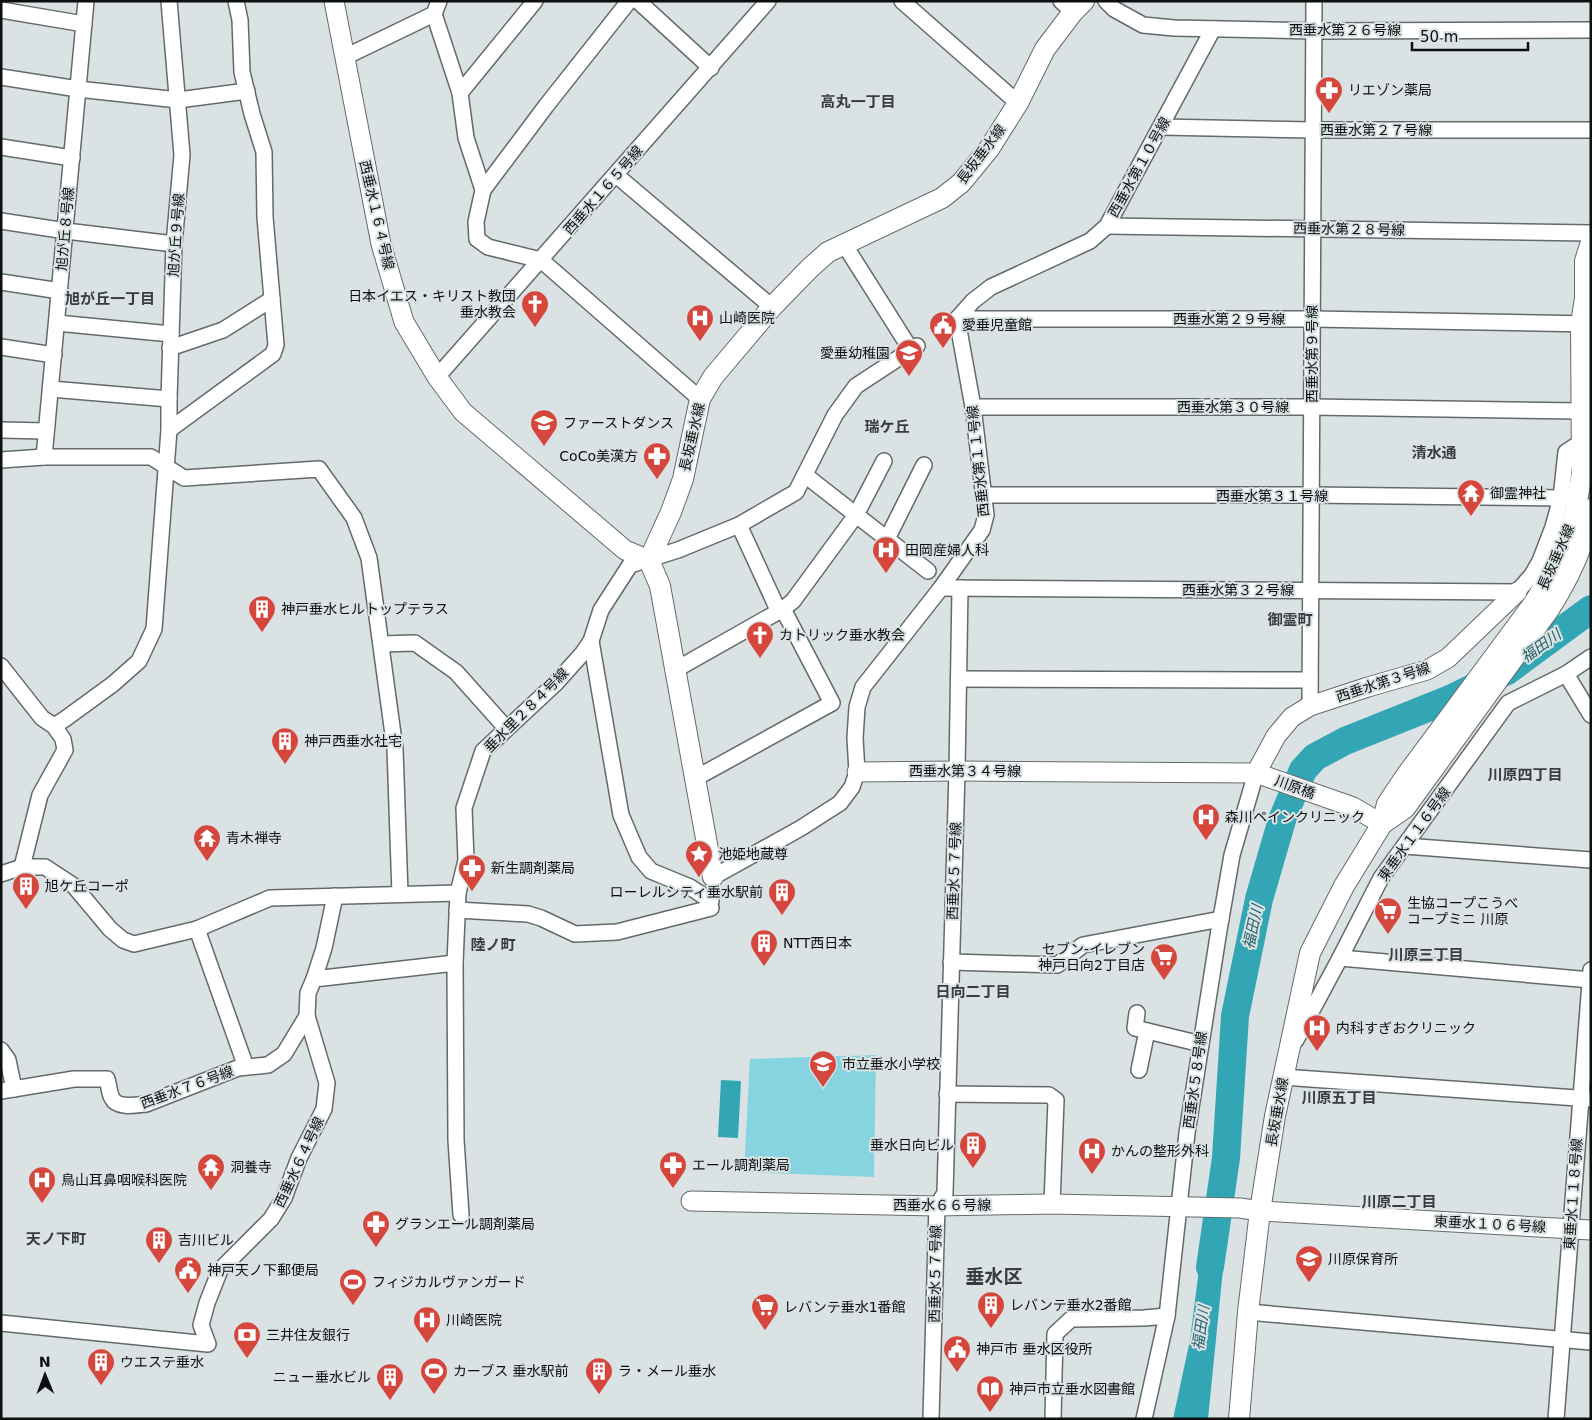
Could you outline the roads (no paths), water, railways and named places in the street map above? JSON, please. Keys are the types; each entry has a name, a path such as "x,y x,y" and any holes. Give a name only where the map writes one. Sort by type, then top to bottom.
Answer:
{"main road":[{"name":"長坂垂水線","path":"649,560 671,512 683,479 700,399 713,378 772,307 828,252 942,198 961,183 989,148 1018,103 1045,49 1073,5"},
{"name":"長坂垂水線","path":"1238,1419 1260,1211 1275,1116 1310,953 1344,886 1382,824 1405,808 1451,730 1548,611 1558,580 1565,544 1575,513 1582,473 1582,411 1586,324 1585,261 1591,242"},
{"name":"長坂垂水線","path":"1558,580 1581,548 1591,509"},
{"path":"649,560 660,586 713,877"}],"street":[{"name":"旭が丘８号線","path":"44,457 86,1"},
{"name":"旭が丘９号線","path":"54,726 139,662 154,629 167,469 174,244 182,155 169,1"},
{"path":"169,430 273,354 276,345 265,217 264,152 242,72 240,20 236,1"},
{"name":"西垂水１６４号線","path":"334,1 380,235 404,322 437,377 463,412 625,550 649,560"},
{"path":"629,1 483,190 476,222 477,239 488,247 541,260 700,399"},
{"path":"638,1 711,68"},
{"name":"西垂水１６５号線","path":"437,377 768,1"},
{"path":"902,1 1018,103"},
{"name":"西垂水第２６号線","path":"1106,1 1114,9 1143,25 1213,29 1314,31 1591,30"},
{"name":"西垂水第９号線","path":"1310,706 1314,1"},
{"path":"460,93 528,4"},
{"path":"344,57 437,8 460,93 466,138 483,190"},
{"path":"1,10 84,24"},
{"name":"西垂水第１０号線","path":"957,320 973,301 991,287 1090,241 1107,226 1213,29"},
{"path":"1,76 78,89 178,100 247,91"},
{"name":"西垂水第２７号線","path":"1161,127 1314,130 1591,130"},
{"path":"1,146 72,158"},
{"path":"616,175 772,307"},
{"path":"1,221 174,244"},
{"name":"西垂水第２８号線","path":"1107,226 1591,233"},
{"path":"457,910 528,914 575,934 617,932 711,905 690,887 651,871 640,858 627,831 621,815 591,641 601,610 630,565 678,550 739,525 796,492 835,415 856,386 914,348 844,244"},
{"path":"1,282 60,291"},
{"path":"57,323 171,341 223,330 272,299"},
{"name":"西垂水第２９号線","path":"957,320 1312,319 1586,324"},
{"name":"西垂水第１１号線","path":"857,772 855,738 857,707 862,687 941,588 982,530 986,515 973,407 957,320"},
{"path":"1,347 54,355"},
{"path":"51,389 169,399"},
{"name":"西垂水第３０号線","path":"973,407 1312,407 1582,411"},
{"path":"1,430 46,432"},
{"path":"1517,592 1532,575 1540,561 1553,527 1560,498 1566,452 1583,441"},
{"path":"1,460 44,457 151,457 167,469 184,478 319,469 354,518 369,558 395,749 400,894"},
{"path":"675,670 781,610 793,601 856,515 884,461"},
{"path":"887,539 924,465"},
{"path":"805,475 928,571"},
{"name":"西垂水第３１号線","path":"984,495 1560,498"},
{"path":"694,779 832,703 781,610 739,525"},
{"name":"西垂水第３２号線","path":"941,588 1517,592"},
{"name":"西垂水５７号線","path":"931,1419 937,1206 945,1193 957,771 960,588"},
{"name":"西垂水第３号線","path":"1261,774 1276,736 1292,717 1310,706 1427,670 1448,658 1517,592"},
{"name":"垂水里２８４号線","path":"461,1215 456,1140 455,962 458,893 466,860 464,808 483,751 556,683 591,641"},
{"path":"381,644 415,643 456,672 506,728"},
{"name":"東垂水１１６号線","path":"1288,1055 1381,878 1508,703 1566,674 1591,657"},
{"path":"1,666 42,718 54,726 63,739 64,750 40,795 22,867"},
{"path":"1566,674 1591,715"},
{"path":"959,679 1310,680"},
{"path":"713,877 801,828 840,802 852,787 857,772"},
{"name":"西垂水第３４号線","path":"857,772 1261,774"},
{"name":"川原橋","path":"1261,774 1353,807 1382,824"},
{"name":"西垂水５８号線","path":"1144,1419 1167,1316 1187,1206 1187,1133 1232,855 1261,774"},
{"path":"1406,846 1591,860"},
{"path":"1,874 22,867 45,867 74,886 110,929 123,940 134,944 197,929 270,898 458,893"},
{"name":"西垂水６４号線","path":"1,1323 208,1344 201,1325 207,1303 220,1270 271,1219 284,1198 299,1158 324,1109 327,1083 307,1016 308,993 324,948 335,896"},
{"path":"951,962 1057,965 1083,945 1221,919"},
{"path":"197,929 246,1067"},
{"path":"1340,958 1590,977"},
{"path":"314,979 455,962"},
{"name":"東垂水１１８号線","path":"1556,1419 1570,1228 1586,1099 1590,977"},
{"path":"1137,1013 1135,1028 1201,1044"},
{"name":"西垂水７６号線","path":"8,1090 74,1079 107,1079 112,1100 117,1104 134,1106 146,1104 238,1068 268,1065 284,1054 307,1016"},
{"path":"1139,1070 1146,1031"},
{"path":"1,1050 8,1060 8,1090"},
{"path":"1283,1077 1586,1099"},
{"path":"947,1094 1049,1095 1056,1100 1052,1204"},
{"name":"西垂水６６号線","path":"690,1201 937,1206 1052,1204 1240,1208"},
{"name":"東垂水１０６号線","path":"1240,1208 1260,1211 1591,1230"},
{"path":"1248,1312 1591,1342"},
{"path":"1053,1419 1055,1334 1071,1319 1167,1316"}],"water":[{"path":"721,1080 741,1081 738,1138 718,1137"},
{"path":"1227,1229 1208,1419 1173,1419 1190,1340 1204,1230"}],"waterway":[{"name":"福田川","path":"1210,1267 1226,1158 1235,1016 1259,899 1282,820 1303,770 1315,757 1345,741 1450,699 1507,671 1591,609"}],"place":[{"name":"リエゾン薬局","path":"1329,114"},
{"name":"日本イエス・キリスト教団 垂水教会","path":"535,328"},
{"name":"山崎医院","path":"700,342"},
{"name":"愛垂児童館","path":"943,349"},
{"name":"愛垂幼稚園","path":"909,377"},
{"name":"ファーストダンス","path":"544,447"},
{"name":"CoCo美漢方","path":"657,480"},
{"name":"御霊神社","path":"1471,517"},
{"name":"田岡産婦人科","path":"886,574"},
{"name":"神戸垂水ヒルトップテラス","path":"262,633"},
{"name":"カトリック垂水教会","path":"760,659"},
{"name":"神戸西垂水社宅","path":"285,765"},
{"name":"森川ペインクリニック","path":"1206,841"},
{"name":"青木禅寺","path":"207,862"},
{"name":"池姫地蔵尊","path":"699,878"},
{"name":"新生調剤薬局","path":"472,892"},
{"name":"旭ケ丘コーポ","path":"26,910"},
{"name":"ローレルシティ垂水駅前","path":"782,916"},
{"name":"生協コープこうべ コープミニ 川原","path":"1388,935"},
{"name":"NTT西日本","path":"764,967"},
{"name":"セブン-イレブン 神戸日向2丁目店","path":"1164,981"},
{"name":"内科すぎおクリニック","path":"1317,1052"},
{"name":"市立垂水小学校","path":"823,1088"},
{"name":"垂水日向ビル","path":"973,1169"},
{"name":"かんの整形外科","path":"1092,1175"},
{"name":"エール調剤薬局","path":"673,1189"},
{"name":"洞養寺","path":"211,1191"},
{"name":"鳥山耳鼻咽喉科医院","path":"42,1204"},
{"name":"グランエール調剤薬局","path":"376,1248"},
{"name":"吉川ビル","path":"159,1264"},
{"name":"川原保育所","path":"1309,1283"},
{"name":"神戸天ノ下郵便局","path":"188,1294"},
{"name":"フィジカルヴァンガード","path":"353,1306"},
{"name":"レバンテ垂水2番館","path":"991,1329"},
{"name":"レバンテ垂水1番館","path":"765,1331"},
{"name":"川崎医院","path":"427,1344"},
{"name":"三井住友銀行","path":"247,1359"},
{"name":"神戸市 垂水区役所","path":"957,1373"},
{"name":"ウエステ垂水","path":"101,1386"},
{"name":"カーブス 垂水駅前","path":"434,1395"},
{"name":"ラ・メール垂水","path":"599,1395"},
{"name":"ニュー垂水ビル","path":"390,1401"},
{"name":"神戸市立垂水図書館","path":"990,1413"}],"district":[{"name":"高丸一丁目","path":"858,102"},
{"name":"旭が丘一丁目","path":"110,299"},
{"name":"瑞ケ丘","path":"887,427"},
{"name":"清水通","path":"1434,453"},
{"name":"御霊町","path":"1290,620"},
{"name":"川原四丁目","path":"1525,775"},
{"name":"陸ノ町","path":"493,945"},
{"name":"川原三丁目","path":"1426,955"},
{"name":"日向二丁目","path":"973,992"},
{"name":"川原五丁目","path":"1339,1098"},
{"name":"川原二丁目","path":"1399,1202"},
{"name":"天ノ下町","path":"56,1239"},
{"name":"垂水区","path":"994,1276"}]}
